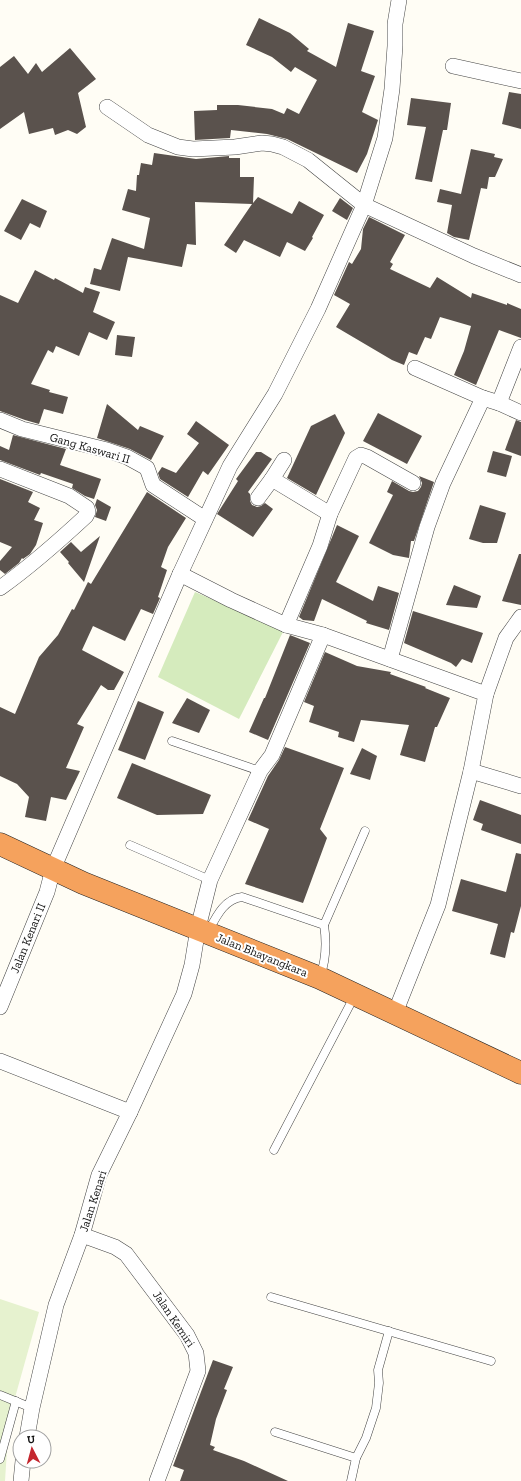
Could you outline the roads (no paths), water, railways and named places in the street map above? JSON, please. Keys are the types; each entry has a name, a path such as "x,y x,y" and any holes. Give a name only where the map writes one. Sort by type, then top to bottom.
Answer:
{"highway":[{"name":"Jalan Bhayangkara","path":"0,844 83,883 320,978 521,1073"}],"street":[{"name":"Jalan Kenari II","path":"0,1007 47,892 53,869 180,574 230,466 279,387 318,309 364,205 385,138 392,89 396,46 395,24 399,0"},
{"path":"453,66 521,81"},
{"path":"107,107 148,135 178,147 193,149 235,147 262,143 283,147 308,160 364,205 474,256 521,275"},
{"path":"499,402 521,347"},
{"path":"415,368 483,398 499,402 521,413"},
{"path":"390,659 427,527 440,490 483,398"},
{"name":"Gang Kaswari II","path":"0,420 22,428 107,450 128,457 147,468 153,485 206,519"},
{"path":"286,625 320,546 330,514 356,458 361,455 413,483"},
{"path":"258,498 284,460"},
{"path":"0,469 45,485 73,498 87,508 88,512 86,516 59,541 0,588"},
{"path":"272,479 330,514"},
{"path":"180,574 231,600 286,625 323,635 486,694"},
{"path":"395,1013 438,905 471,771 486,694 506,638 521,617"},
{"name":"Jalan Kenari","path":"28,1429 56,1305 82,1235 99,1175 130,1112 184,994 203,930 210,880 260,771 272,755 323,635"},
{"path":"471,771 521,786"},
{"path":"0,1061 130,1112"},
{"name":"Jalan Kemiri","path":"82,1235 115,1247 126,1254 187,1335 196,1353 198,1371 157,1481"},
{"path":"21,1481 22,1469"}],"lane":[{"path":"172,741 260,771"},
{"path":"320,978 325,962 326,940 324,925 365,831"},
{"path":"130,845 210,880"},
{"path":"203,930 220,910 234,898 242,897 324,925"},
{"path":"274,1150 355,995"},
{"path":"271,1297 491,1362"},
{"path":"351,1481 356,1458 366,1438 376,1408 379,1382 378,1370 389,1331"},
{"path":"0,1395 32,1408"},
{"path":"0,1459 16,1401"},
{"path":"275,1432 356,1458"}]}
